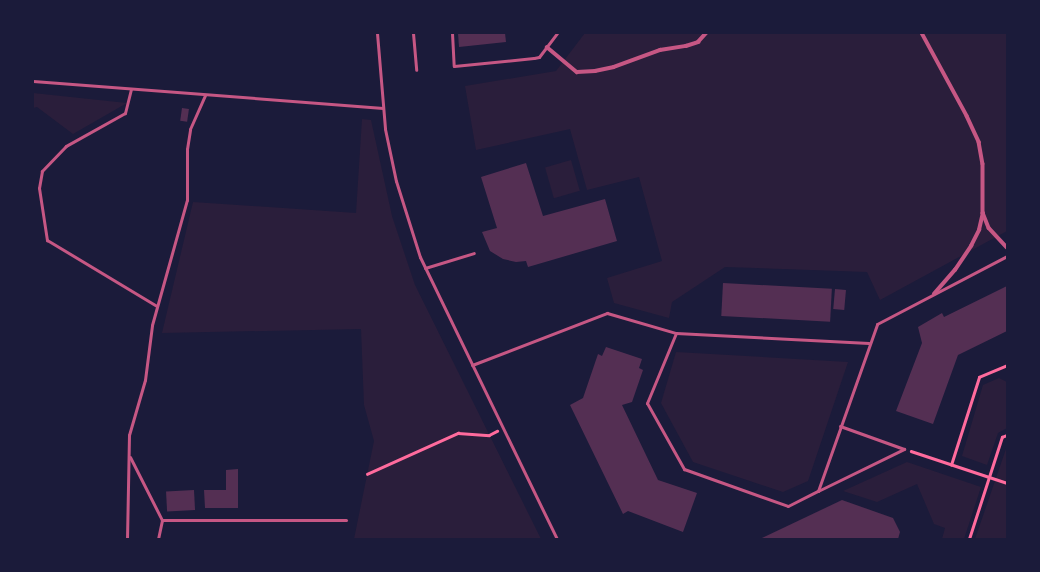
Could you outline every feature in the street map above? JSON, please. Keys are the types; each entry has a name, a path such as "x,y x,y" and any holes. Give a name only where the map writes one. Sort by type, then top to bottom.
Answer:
{"street":[{"path":"547,47 576,72 595,71 614,67 652,52 698,42 706,33"},
{"path":"922,33 967,116 979,142 984,164 983,213 979,230 971,246 955,270 934,294"},
{"path":"983,213 989,228 1007,247"}],"lane":[{"path":"377,33 385,129 396,181 420,257 502,429 557,539"},
{"path":"413,33 416,70"},
{"path":"452,33 454,66 539,57 557,33"},
{"path":"33,81 383,108"},
{"path":"131,89 125,113 66,146 42,172 38,188 47,240 157,306"},
{"path":"127,539 130,435 145,380 152,325 187,200 187,149 190,129 204,95"},
{"path":"425,268 474,253"},
{"path":"818,491 869,343 877,324 1007,256"},
{"path":"472,366 607,313 676,333 869,343"},
{"path":"676,333 647,404 684,469 788,506 904,449"},
{"path":"840,426 904,449"},
{"path":"129,456 162,520 158,539"},
{"path":"162,520 346,520"}],"path":[{"path":"951,465 979,377 1007,365"},
{"path":"367,474 458,433 489,435 502,429"},
{"path":"968,539 990,478 1002,438 1007,435"},
{"path":"904,449 1007,483"}],"shaded area":[{"path":"585,33 1007,33 1007,231 880,300 867,272 725,267 672,302 669,318 614,303 607,278 662,261 639,177 587,190 570,129 476,150 465,86 556,71"},
{"path":"33,93 127,103 73,134 37,107 33,108"},
{"path":"362,119 371,120 392,216 415,285 541,539 354,539 374,441 364,405 361,329 162,333 193,202 356,213"},
{"path":"571,160 580,191 554,198 545,167"},
{"path":"676,352 848,362 808,481 783,492 693,462 661,403"},
{"path":"999,378 1007,382 1007,428 998,433 987,465 962,456 983,385"},
{"path":"1007,446 1007,539 975,539"},
{"path":"907,462 981,487 964,539 942,539 945,528 934,524 917,484 877,502 843,491"}],"building":[{"path":"458,33 505,33 506,42 459,47"},
{"path":"182,108 189,109 187,122 180,121"},
{"path":"526,163 543,216 605,199 617,241 528,267 526,261 516,262 503,259 490,251 482,232 497,228 481,177"},
{"path":"723,283 832,289 830,322 721,316"},
{"path":"1007,286 1007,331 958,355 933,424 896,411 922,343 918,327 942,313 944,317"},
{"path":"835,289 846,290 844,310 833,309"},
{"path":"606,347 642,359 639,368 643,370 632,402 622,405 658,480 697,493 683,532 628,511 623,514 570,405 583,398 598,354 602,356"},
{"path":"238,469 238,508 205,508 204,490 226,490 226,470"},
{"path":"194,490 195,510 167,511 166,491"},
{"path":"842,500 893,518 900,532 898,539 760,539"}]}
